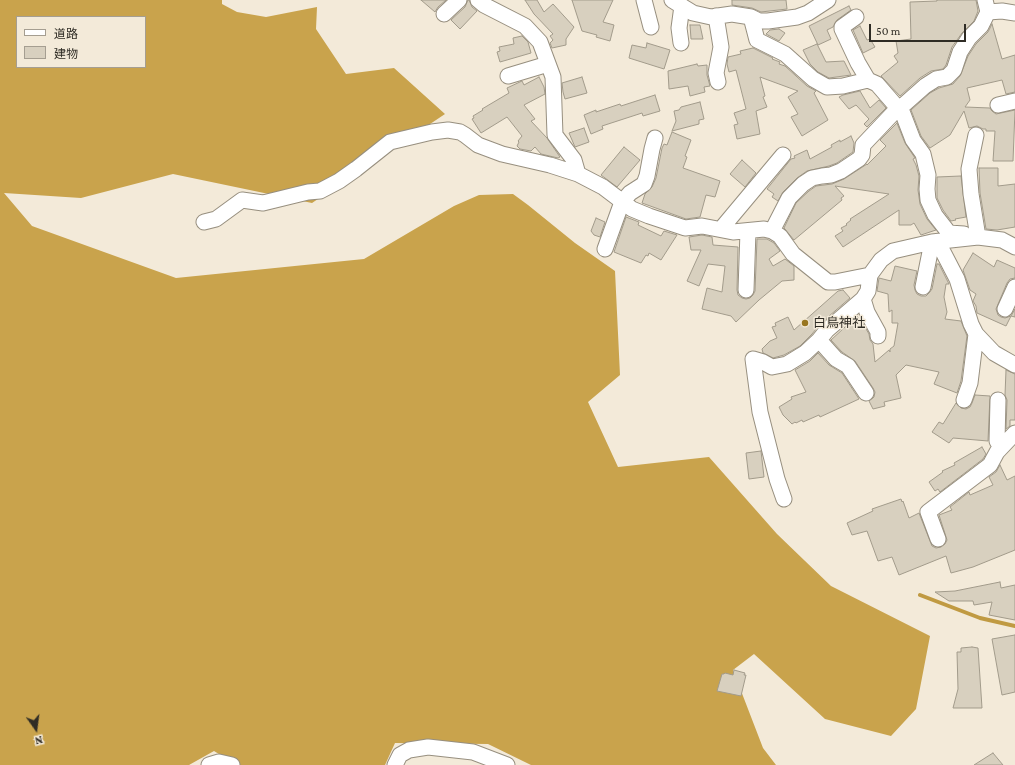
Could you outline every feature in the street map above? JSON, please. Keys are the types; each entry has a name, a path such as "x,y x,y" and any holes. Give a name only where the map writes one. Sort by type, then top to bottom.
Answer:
{"street":[{"path":"444,14 459,0"},
{"path":"478,0 484,5 513,19 530,31 540,42 553,77 555,135 574,160 578,174"},
{"path":"644,0 651,26"},
{"path":"677,3 693,13 711,17 732,14 768,21 808,14 828,0"},
{"path":"677,3 681,43"},
{"path":"772,231 790,198 803,184 812,178 831,175 841,171 859,159 862,155 863,145 899,108 925,86 936,79 947,77 954,70 960,52 969,38 981,26 987,6 1002,11 1015,13"},
{"path":"716,16 721,47 716,72 718,82"},
{"path":"751,17 757,40 785,54 813,79 827,87 843,86 868,80"},
{"path":"856,17 842,27 842,29 868,80 877,84 899,108 906,121 913,140 923,154 928,175 928,200 935,215 949,233 1002,240 1015,247"},
{"path":"508,76 548,64"},
{"path":"998,105 1015,101"},
{"path":"204,222 216,219 242,200 263,203 308,192 320,191 356,169 390,142 443,131 460,132 478,145 502,154 550,165 578,174 603,188 632,209 685,228 702,226 733,232 764,229 772,231 780,236 793,254 828,282 870,275"},
{"path":"973,237 969,169 976,135"},
{"path":"605,249 622,202 630,193 644,184 655,138"},
{"path":"721,229 782,155"},
{"path":"746,290 748,231"},
{"path":"784,499 777,479 760,412 753,359 772,367 787,364 805,353 827,330 863,299 868,291 870,275 882,260 893,251 932,242 973,237"},
{"path":"923,287 932,242"},
{"path":"932,242 942,250 957,279 971,324 976,334 994,352 1015,365"},
{"path":"1004,309 1015,287"},
{"path":"863,299 867,312 878,332 878,336"},
{"path":"964,400 970,383 976,334"},
{"path":"819,340 836,359 848,366 866,393"},
{"path":"998,400 997,440 1001,447"},
{"path":"938,540 928,512 990,465 996,452 1015,433"},
{"path":"395,765 400,755 409,750 428,747 473,752 507,765"},
{"path":"209,765 220,762 232,765"}],"shaded area":[{"path":"0,0 222,0 222,4 237,12 266,17 317,7 316,29 346,74 394,68 445,114 312,203 173,174 81,198 4,193 32,226 176,278 364,259 454,206 479,195 513,194 575,243 615,271 620,375 588,402 618,467 709,457 777,534 831,586 930,636 916,709 891,736 825,719 754,654 733,670 763,748 776,765 531,765 488,744 395,743 385,765 237,765 214,751 189,765 0,765"}],"building":[{"path":"421,0 446,0 435,12"},
{"path":"468,0 472,7 477,11 460,29 451,20 465,7"},
{"path":"525,0 537,0 544,12 553,4 574,27 566,39 566,45 552,48 550,43 553,40 550,36 553,34 534,14"},
{"path":"572,0 613,0 603,22 614,25 610,41 596,37 597,35 582,31"},
{"path":"732,0 786,0 787,9 761,12 752,8 732,5"},
{"path":"976,0 978,11 974,21 962,33 952,47 946,65 943,69 931,71 920,78 900,96 881,76 898,62 894,56 898,53 896,41 911,39 910,2"},
{"path":"849,6 851,10 837,20 833,27 827,30 831,39 818,45 809,26"},
{"path":"992,24 1002,59 1015,55 1015,92 1006,94 1002,80 967,88 970,100 965,107 990,108 996,114 1015,110 1013,161 993,161 995,131 986,131 986,129 977,126 969,128 964,111 950,135 930,148 921,136 911,110 930,93 939,88 953,84 960,76 968,56 976,44 988,32"},
{"path":"690,25 700,25 703,39 691,39"},
{"path":"860,26 867,40 870,39 875,47 863,53 853,30"},
{"path":"779,29 785,33 779,41 766,34 770,30"},
{"path":"522,36 528,42 531,53 500,62 497,52 500,51 499,47 514,44 513,38"},
{"path":"647,43 670,50 664,69 629,58 632,45 646,48"},
{"path":"817,44 826,62 844,61 851,75 829,78 818,72 810,64 803,50"},
{"path":"753,48 780,62 779,64 785,66 807,86 816,91 814,93 828,120 802,136 791,117 798,114 788,97 798,91 760,77 765,96 763,97 767,107 756,111 760,134 737,139 734,125 738,124 734,113 746,109 736,70 729,72 727,64 728,57 741,54 740,51"},
{"path":"697,64 698,66 707,65 707,75 710,86 704,87 705,92 690,96 688,86 669,89 668,71"},
{"path":"539,77 544,87 545,94 524,105 535,119 531,121 547,138 560,157 558,158 541,154 535,147 531,151 520,149 517,146 518,141 522,136 507,117 481,133 472,119 474,118 473,116 483,110 482,109 509,93 507,88 522,81 524,85"},
{"path":"582,77 587,93 565,99 562,83"},
{"path":"860,91 870,108 879,100 886,108 867,127 864,124 869,119 856,105 849,109 839,97"},
{"path":"655,95 660,111 643,116 642,113 602,126 603,129 591,134 584,115 596,110 596,112 620,104 621,106"},
{"path":"700,102 704,119 699,120 699,124 672,131 676,121 674,111 679,110 681,107"},
{"path":"897,123 905,143 915,158 913,159 919,176 918,190 920,204 927,219 936,230 921,235 914,223 911,225 899,225 899,210 843,247 835,236 843,231 841,228 847,225 846,224 851,220 850,219 889,194 835,186 844,196 841,198 842,200 794,240 784,228 796,203 816,186 832,184 844,179 867,165 886,146 880,140"},
{"path":"584,128 589,142 575,147 569,133"},
{"path":"672,132 691,140 685,156 687,157 683,168 720,181 715,197 706,195 700,217 686,219 642,203 645,194 652,187 656,178 662,148 664,144 667,145"},
{"path":"851,136 854,143 853,152 837,163 807,171 797,178 783,192 778,201 772,197 774,194 767,189 791,159 795,158 794,156 807,150 810,159 832,147 831,145"},
{"path":"624,147 640,160 617,187 601,175"},
{"path":"742,160 756,173 745,187 730,174"},
{"path":"979,168 998,168 998,186 1015,184 1015,227 997,230 986,229 980,193"},
{"path":"961,176 966,217 951,221 937,198 937,177"},
{"path":"626,217 639,222 638,225 661,236 664,231 677,235 661,260 649,253 641,263 614,252"},
{"path":"596,218 605,222 600,237 594,235 591,231"},
{"path":"702,235 712,237 713,245 738,247 737,290 738,295 742,298 750,298 755,291 757,239 767,239 774,243 780,251 769,259 773,266 785,259 794,266 794,280 782,281 736,322 731,316 702,309 707,288 722,292 725,266 708,264 699,286 687,281 701,250 691,250 689,237"},
{"path":"973,253 994,267 997,260 1015,268 1015,278 1010,279 1007,283 996,309 998,315 1001,317 1005,318 1011,316 1006,326 977,313 976,306 973,301 976,294 970,290 963,270"},
{"path":"937,264 939,264 949,284 946,284 944,297 947,312 945,319 961,321 967,336 961,381 957,393 934,384 939,372 906,365 896,375 901,398 884,402 885,406 873,409 869,401 874,397 875,392 873,388 855,361 842,352 831,340 857,316 869,334 870,340 873,344 875,362 889,350 890,352 890,349 894,346 898,323 892,323 892,310 889,312 888,294 877,291 879,278 891,281 895,266 917,271 914,285 915,290 917,294 926,296 932,289"},
{"path":"843,290 850,298 821,323 800,346 784,355 773,358 763,353 762,349 770,341 777,338 772,327 776,326 775,323 788,317 794,330 838,291"},
{"path":"1015,309 1015,317 1011,316"},
{"path":"818,353 829,365 842,373 859,399 820,417 819,415 803,422 802,420 792,424 783,415 779,407 792,399 791,397 806,392 795,370 810,361"},
{"path":"1006,370 1015,374 1015,420 1010,420 1010,426 1006,429 1007,400 1005,395"},
{"path":"975,395 990,396 988,441 953,438 949,443 932,432 939,422 943,424 956,403 961,408 966,409 970,407"},
{"path":"982,447 986,454 983,459 940,492 938,489 935,491 929,482 943,472 942,471 955,465 954,463"},
{"path":"761,451 764,477 749,479 746,453"},
{"path":"1000,465 1007,480 1015,476 1015,550 973,567 951,573 946,556 899,575 892,557 878,561 867,531 852,535 847,523 873,511 872,509 901,499 909,518 919,513 932,546 936,548 941,547 947,540 939,515 952,510 950,507 969,492 970,495 993,485 989,477 996,472"},
{"path":"1000,582 1001,588 1015,585 1015,620 989,615 992,602 974,605 973,601 949,601 935,592 955,591"},
{"path":"1015,635 1015,692 1002,695 992,639"},
{"path":"961,648 978,648 982,708 953,708 958,689 957,652 961,652"},
{"path":"734,670 745,673 744,675 746,675 741,696 717,691 722,674 725,673 733,675"},
{"path":"993,753 1003,765 974,765"}],"waterway":[{"path":"920,595 980,618 1015,626"}],"place":[{"name":"白鳥神社","path":"805,323"}]}
